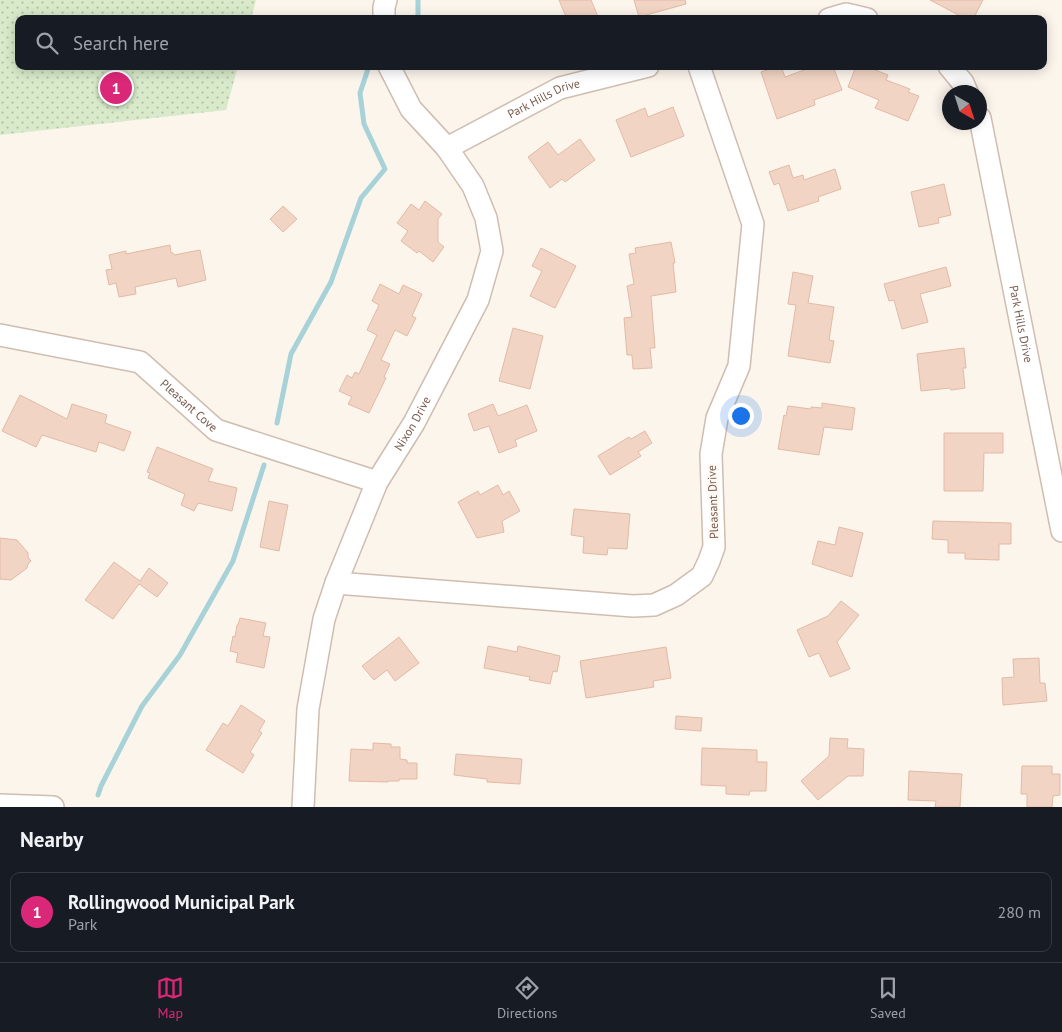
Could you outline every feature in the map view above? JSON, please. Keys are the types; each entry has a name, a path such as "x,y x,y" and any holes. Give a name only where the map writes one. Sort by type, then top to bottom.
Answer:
{"street":[{"path":"384,15 386,0"},
{"name":"Nixon Drive","path":"303,807 308,709 324,619 336,583 377,482 414,423 478,300 492,251 486,218 474,186 447,148 411,109 391,70"},
{"name":"Park Hills Drive","path":"447,148 560,88 632,70"},
{"name":"Pleasant Drive","path":"336,583 633,606 654,605 676,595 702,576 714,547 711,454 717,418 739,366 753,224 700,70"},
{"path":"952,70 964,85"},
{"name":"Park Hills Drive","path":"982,130 1062,531"},
{"name":"Pleasant Cove","path":"0,334 140,362 216,430 377,482"},
{"path":"0,805 53,807"}],"green space":[{"path":"0,0 256,0 252,15 15,15 15,70 237,70 226,110 0,135"}],"building":[{"path":"559,0 591,0 597,15 565,15"},
{"path":"634,0 685,0 686,4 646,15 638,15"},
{"path":"930,0 983,0 975,15 958,15"},
{"path":"782,70 785,77 804,70 834,70 842,90 814,100 815,105 777,119 761,72"},
{"path":"854,70 875,70 888,75 886,80 910,89 908,92 919,96 908,121 875,108 879,100 848,87"},
{"path":"673,107 684,136 631,157 616,120 645,108 648,117"},
{"path":"580,139 595,160 565,182 562,179 550,188 528,157 548,142 558,155"},
{"path":"789,165 793,178 803,175 804,180 835,169 841,189 818,197 819,201 788,211 779,183 774,185 769,172"},
{"path":"944,184 951,215 938,218 939,223 919,227 911,192"},
{"path":"425,201 442,214 438,219 438,242 444,247 433,262 419,251 417,253 401,241 408,231 397,223 411,204 419,210"},
{"path":"283,206 297,219 283,232 270,219"},
{"path":"671,242 675,263 673,263 676,292 651,296 655,348 650,348 652,368 633,369 632,355 627,355 624,318 632,317 627,286 634,284 629,254 636,253 635,248"},
{"path":"170,245 171,253 174,255 200,250 206,280 178,287 176,278 135,287 136,294 119,297 116,283 109,285 106,270 112,269 109,255 126,251 126,254"},
{"path":"541,248 576,266 555,308 530,296 542,271 532,266"},
{"path":"946,267 951,286 920,294 928,322 902,329 894,300 889,301 884,284"},
{"path":"793,272 813,276 808,303 834,307 829,340 834,341 830,363 788,356 796,305 788,304"},
{"path":"380,284 399,294 403,285 422,294 412,316 416,318 407,336 395,330 381,360 390,364 384,377 386,378 369,413 348,404 352,397 339,391 347,375 352,378 355,372 359,374 377,335 367,330 379,305 372,301"},
{"path":"513,328 543,336 530,389 499,381"},
{"path":"964,348 965,388 921,391 917,354"},
{"path":"20,395 67,419 72,404 107,415 105,423 131,432 124,451 99,442 96,452 42,435 36,447 2,431"},
{"path":"822,403 855,408 852,430 824,427 819,455 778,449 784,415 786,416 788,406 811,409 811,407 822,408"},
{"path":"493,404 498,416 527,405 537,431 515,440 517,446 499,453 489,426 474,431 468,414"},
{"path":"645,431 652,443 638,452 641,456 610,475 598,456 629,437 631,439"},
{"path":"944,433 1003,433 1003,453 984,453 983,491 944,491"},
{"path":"157,447 213,469 208,481 237,488 232,511 198,503 194,511 181,505 185,494 148,478 150,473 147,472"},
{"path":"498,485 503,495 509,491 520,511 502,521 504,532 477,538 458,502 478,491 480,495"},
{"path":"269,501 288,505 279,551 260,547"},
{"path":"574,509 630,514 627,549 608,548 607,555 583,553 584,537 571,535"},
{"path":"933,521 1011,523 1011,544 999,544 999,560 965,559 965,553 948,553 948,540 932,539"},
{"path":"839,527 863,533 852,577 812,564 818,541 835,545"},
{"path":"0,538 17,540 28,553 31,561 27,568 11,580 0,579"},
{"path":"114,562 140,581 149,568 168,583 157,597 139,584 113,619 85,600"},
{"path":"841,601 859,615 837,642 850,669 830,677 819,653 809,657 797,630 828,616"},
{"path":"240,618 266,623 263,636 270,637 264,668 236,662 238,653 230,651"},
{"path":"399,637 419,663 395,681 387,670 374,680 362,666"},
{"path":"488,646 517,652 518,646 560,656 557,672 553,671 550,684 529,680 530,677 484,668"},
{"path":"666,647 671,678 653,681 654,687 586,698 580,661"},
{"path":"1039,658 1040,683 1045,683 1047,701 1003,705 1002,678 1014,677 1013,659"},
{"path":"241,705 265,721 259,731 262,733 250,752 254,755 243,773 206,750 223,723 228,726"},
{"path":"676,716 702,718 701,731 675,729"},
{"path":"830,738 848,739 847,748 864,749 863,776 848,776 818,800 801,781 829,756"},
{"path":"373,743 391,744 391,747 400,747 400,759 407,760 407,763 417,763 417,779 399,779 399,781 388,782 349,781 351,749 373,750"},
{"path":"702,748 757,750 757,762 767,762 766,791 750,791 749,795 726,794 726,786 701,785"},
{"path":"456,754 522,759 520,784 487,782 487,779 454,775"},
{"path":"1022,766 1052,766 1052,774 1060,774 1060,795 1053,796 1052,807 1027,807 1027,794 1021,794"},
{"path":"909,771 962,774 960,807 935,807 936,801 908,800"}],"waterway":[{"path":"418,0 418,15"},
{"path":"277,423 291,354 331,282 361,198 385,169 364,124 360,93 368,70"},
{"path":"98,795 142,706 180,655 233,561 264,465"}],"place":[{"name":"Rollingwood Municipal Park","path":"116,88"}]}
